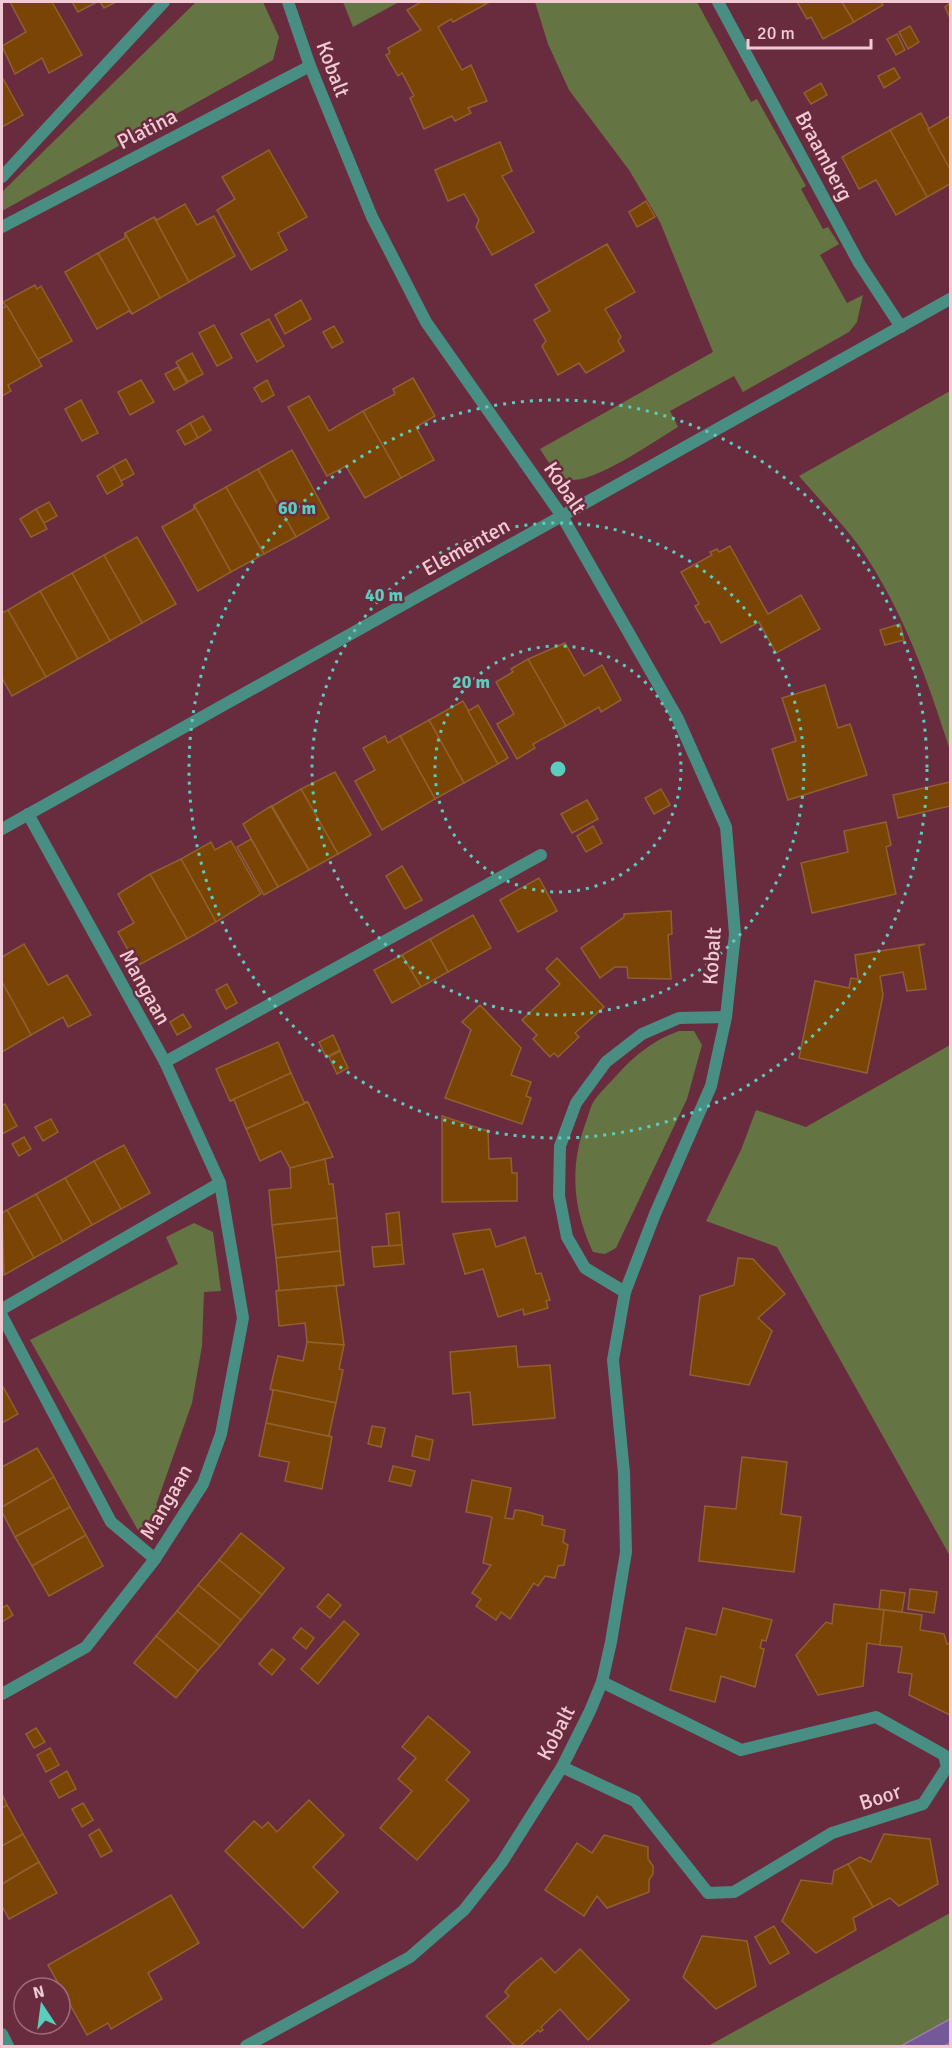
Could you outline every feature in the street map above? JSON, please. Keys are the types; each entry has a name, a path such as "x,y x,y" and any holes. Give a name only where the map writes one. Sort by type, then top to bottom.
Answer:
{"street":[{"path":"2,177 164,2"},
{"name":"Kobalt","path":"246,2046 410,1957 464,1910 502,1862 562,1767 602,1682 626,1552 624,1473 613,1360 625,1292 655,1214 711,1086 726,1017 735,934 726,827 678,719 562,516 426,322 372,217 310,66 288,2"},
{"name":"Braamberg","path":"718,2 859,262 901,327"},
{"name":"Platina","path":"2,227 310,66"},
{"name":"Elementen","path":"2,829 951,299"},
{"name":"Mangaan","path":"2,1694 86,1647 155,1559 203,1484 221,1434 243,1318 220,1183 165,1062 28,814"},
{"path":"165,1062 541,855"},
{"path":"625,1292 585,1268 567,1237 559,1196 560,1146 576,1103 606,1062 642,1034 679,1018 726,1017"},
{"path":"2,1309 220,1183"},
{"name":"Mangaan","path":"2,1316 111,1522 155,1559"},
{"name":"Boor","path":"562,1767 635,1801 708,1893 734,1892 832,1833 923,1804 947,1767 944,1755 876,1717 741,1750 602,1682"},
{"path":"2,2034 8,2046"}],"green space":[{"path":"196,2 263,2 279,37 273,60 2,211 2,192"},
{"path":"343,2 399,2 353,27"},
{"path":"535,2 697,2 751,102 757,99 806,186 801,189 823,229 828,227 839,244 820,255 847,303 863,295 857,322 849,332 743,392 734,376 670,411 678,427 606,469 577,480 567,479 558,474 540,449 713,352 660,222 629,170 569,90 548,44"},
{"path":"950,391 950,750 923,671 889,594 859,546 799,476"},
{"path":"679,1031 694,1031 702,1045 687,1099 616,1248 605,1254 593,1252 581,1220 575,1172 577,1155 591,1106 602,1091 637,1055 652,1044"},
{"path":"950,1045 950,1556 777,1247 706,1221 741,1150 756,1110 806,1127"},
{"path":"194,1223 213,1232 221,1291 204,1292 202,1346 192,1403 156,1505 166,1511 158,1527 139,1532 30,1340 178,1264 166,1237"},
{"path":"950,1913 950,2019 901,2046 708,2046"}],"shaded area":[{"path":"950,2019 950,2043 944,2046 901,2046"}],"building":[{"path":"10,2 52,2 82,55 49,73 42,58 15,74 2,46 26,32"},
{"path":"72,2 97,2 78,12"},
{"path":"100,2 116,2 104,8"},
{"path":"421,2 488,3 453,22 451,19 438,27 462,70 471,65 487,101 468,108 471,113 455,121 452,116 424,129 410,98 414,96 402,73 398,76 386,55 390,53 388,48 421,30 407,10"},
{"path":"797,2 842,2 854,22 823,39 811,17 807,19"},
{"path":"842,2 881,2 883,5 854,22"},
{"path":"950,3 950,18 945,7"},
{"path":"910,26 919,42 908,49 899,32"},
{"path":"897,34 905,50 896,55 887,39"},
{"path":"894,68 900,78 884,88 878,76"},
{"path":"2,77 23,115 2,127"},
{"path":"821,83 827,95 811,104 804,93"},
{"path":"921,113 950,169 950,184 927,197 890,130"},
{"path":"950,116 950,169 928,129"},
{"path":"890,130 927,197 896,215 876,180 859,189 842,157"},
{"path":"500,142 512,171 502,176 534,232 492,255 476,227 479,220 464,194 448,201 435,170"},
{"path":"269,150 307,217 278,233 287,250 251,270 217,210 235,199 222,177"},
{"path":"646,201 655,217 637,227 629,212"},
{"path":"185,204 197,225 214,216 235,256 189,282 154,217 157,220"},
{"path":"154,217 189,282 160,298 125,233"},
{"path":"125,233 160,298 132,314 98,253 125,238"},
{"path":"607,244 635,292 605,309 621,337 618,341 624,351 586,373 579,363 558,375 542,346 546,341 534,320 550,311 535,285"},
{"path":"98,253 132,314 129,311 97,329 65,272"},
{"path":"35,285 37,289 41,286 72,341 37,360 3,302"},
{"path":"301,300 311,319 285,334 275,315"},
{"path":"7,306 42,366 8,385 11,391 2,396 2,308"},
{"path":"269,319 284,346 257,362 241,334"},
{"path":"214,325 232,358 217,366 199,333"},
{"path":"334,326 343,342 332,348 323,332"},
{"path":"192,353 203,374 188,382 176,362"},
{"path":"178,367 187,383 174,390 165,374"},
{"path":"413,378 435,416 416,427 434,460 401,478 363,411 395,394 393,389"},
{"path":"141,380 154,402 130,415 118,392"},
{"path":"267,380 274,395 262,402 254,388"},
{"path":"309,396 329,431 363,411 401,478 365,498 346,466 327,476 288,407"},
{"path":"81,400 98,433 82,441 65,409"},
{"path":"203,416 211,430 198,438 190,423"},
{"path":"190,423 198,438 185,445 177,431"},
{"path":"292,450 329,518 296,537 258,469"},
{"path":"126,459 134,474 121,481 113,466"},
{"path":"113,466 123,485 107,494 97,476"},
{"path":"258,469 296,537 264,554 226,487"},
{"path":"226,487 264,554 231,572 194,505"},
{"path":"49,502 57,516 44,523 36,509"},
{"path":"194,505 231,572 198,591 162,527 194,509"},
{"path":"36,509 47,529 31,537 20,519"},
{"path":"137,537 176,604 142,623 104,555"},
{"path":"730,546 768,614 801,595 820,629 776,653 759,622 721,643 709,621 705,623 695,606 699,604 681,572 712,555 710,552 717,549 719,552"},
{"path":"104,555 142,623 110,641 72,573"},
{"path":"72,573 110,641 78,659 40,591"},
{"path":"40,591 78,659 46,677 8,610"},
{"path":"8,610 46,677 12,696 2,678 2,613"},
{"path":"900,624 904,640 885,645 880,630"},
{"path":"565,643 584,676 602,665 621,700 601,712 599,707 566,726 528,659"},
{"path":"528,659 566,726 533,744 535,748 517,759 497,724 514,714 496,682 513,672 511,669"},
{"path":"825,685 838,728 850,724 867,775 788,800 772,749 796,741 782,698"},
{"path":"463,701 498,764 464,783 429,720"},
{"path":"478,705 508,758 498,764 468,711"},
{"path":"429,720 464,783 435,799 400,736"},
{"path":"385,736 388,743 400,736 435,799 382,830 355,781 375,770 363,748"},
{"path":"335,772 371,835 338,854 301,789"},
{"path":"950,782 950,806 898,818 893,795"},
{"path":"301,789 338,854 309,870 272,806"},
{"path":"661,789 670,805 654,814 645,798"},
{"path":"587,800 598,819 572,833 561,814"},
{"path":"271,806 309,870 278,887 243,824"},
{"path":"886,822 891,845 886,847 896,894 812,913 801,863 848,852 844,831"},
{"path":"593,826 602,843 586,852 577,836"},
{"path":"251,839 278,887 264,895 237,847"},
{"path":"231,841 261,894 216,922 181,859 211,842 215,850"},
{"path":"181,859 216,922 187,939 150,874"},
{"path":"402,866 422,900 405,909 386,876"},
{"path":"150,874 187,939 137,966 118,932 134,923 118,894"},
{"path":"539,878 557,911 518,932 500,900"},
{"path":"671,911 672,934 668,935 671,979 628,978 627,967 615,967 600,978 581,948 624,917 624,914"},
{"path":"473,915 491,948 448,972 430,939"},
{"path":"430,939 448,972 421,987 402,955"},
{"path":"24,944 48,985 67,975 91,1015 68,1027 63,1017 31,1035 2,982 2,957"},
{"path":"925,944 919,946 926,989 907,991 903,972 880,976 883,995 867,1073 799,1058 815,981 849,988 851,978 858,979 855,955"},
{"path":"402,955 421,987 392,1003 374,970"},
{"path":"557,958 604,1007 575,1033 579,1037 558,1057 554,1053 550,1057 533,1039 537,1035 522,1020 560,984 546,969"},
{"path":"2,982 31,1035 2,1052"},
{"path":"227,984 237,1003 226,1009 216,990"},
{"path":"480,1005 521,1048 511,1075 531,1082 526,1096 531,1098 522,1124 445,1098 471,1030 462,1022"},
{"path":"183,1014 191,1027 177,1035 170,1022"},
{"path":"333,1035 340,1050 326,1057 319,1042"},
{"path":"278,1042 291,1073 230,1101 216,1069"},
{"path":"340,1051 348,1068 337,1074 329,1057"},
{"path":"291,1073 304,1102 308,1102 246,1129 234,1100 230,1101"},
{"path":"308,1102 333,1157 290,1168 281,1151 260,1161 246,1129"},
{"path":"5,1104 17,1126 2,1134 2,1106"},
{"path":"442,1116 488,1131 489,1159 511,1158 512,1173 517,1173 517,1201 442,1202"},
{"path":"51,1119 58,1132 43,1141 35,1127"},
{"path":"24,1137 31,1149 19,1156 12,1144"},
{"path":"124,1145 150,1193 121,1209 94,1161"},
{"path":"325,1159 329,1184 333,1184 337,1218 272,1225 269,1190 291,1188 290,1168"},
{"path":"94,1161 121,1209 92,1225 65,1178"},
{"path":"65,1178 92,1225 63,1242 36,1194"},
{"path":"36,1194 63,1242 34,1258 7,1210"},
{"path":"7,1210 34,1258 4,1275 2,1213"},
{"path":"399,1212 402,1245 389,1246 386,1214"},
{"path":"337,1218 340,1251 276,1258 272,1225"},
{"path":"490,1229 496,1247 525,1237 536,1274 541,1273 550,1300 546,1301 548,1308 524,1315 523,1309 498,1317 483,1269 465,1274 453,1234"},
{"path":"402,1245 404,1264 374,1267 372,1247"},
{"path":"340,1251 344,1285 276,1291 279,1290 276,1258"},
{"path":"738,1258 753,1259 785,1294 758,1318 772,1331 749,1385 690,1375 700,1296 734,1285"},
{"path":"344,1285 336,1286 344,1345 307,1342 305,1323 279,1326 276,1291"},
{"path":"307,1342 344,1345 339,1369 343,1370 336,1403 270,1389 278,1356 303,1361"},
{"path":"516,1346 518,1367 550,1365 555,1418 473,1425 470,1392 453,1394 450,1352"},
{"path":"2,1385 18,1414 2,1423"},
{"path":"270,1389 336,1403 329,1435 332,1437 266,1423 273,1391"},
{"path":"266,1423 332,1437 322,1489 285,1481 289,1462 259,1456"},
{"path":"372,1426 385,1428 381,1447 368,1444"},
{"path":"416,1436 433,1440 429,1460 412,1456"},
{"path":"37,1448 54,1477 2,1507 2,1467"},
{"path":"742,1457 787,1462 781,1514 801,1517 794,1572 699,1561 705,1506 736,1509"},
{"path":"393,1466 415,1471 411,1486 389,1481"},
{"path":"54,1477 70,1507 15,1537 2,1512 2,1507"},
{"path":"472,1480 511,1488 505,1518 513,1519 515,1510 524,1511 543,1516 542,1525 565,1530 563,1542 568,1545 564,1565 558,1566 555,1578 545,1576 538,1586 534,1583 510,1619 501,1612 496,1620 476,1606 481,1599 472,1593 491,1565 483,1563 492,1517 466,1512"},
{"path":"70,1507 86,1535 32,1566 15,1537"},
{"path":"241,1533 284,1568 262,1595 219,1560"},
{"path":"86,1535 103,1566 49,1596 32,1566"},
{"path":"219,1560 262,1595 241,1620 198,1585"},
{"path":"198,1585 241,1620 220,1646 177,1611"},
{"path":"910,1589 937,1592 934,1613 908,1609"},
{"path":"881,1590 905,1593 902,1612 879,1609"},
{"path":"328,1594 341,1605 330,1618 317,1607"},
{"path":"834,1604 884,1610 880,1645 867,1643 863,1686 818,1695 796,1655 826,1622 832,1624"},
{"path":"7,1605 13,1615 2,1622 2,1608"},
{"path":"723,1608 772,1620 766,1641 762,1640 760,1648 764,1649 755,1687 721,1676 715,1702 670,1690 686,1628 716,1635"},
{"path":"884,1610 922,1615 920,1630 944,1634 947,1644 950,1643 950,1715 909,1695 912,1674 898,1672 902,1647 880,1645"},
{"path":"177,1611 220,1646 198,1671 156,1636"},
{"path":"344,1621 359,1634 318,1684 301,1669"},
{"path":"301,1628 314,1638 306,1649 293,1638"},
{"path":"156,1636 198,1671 176,1698 134,1663"},
{"path":"272,1649 285,1659 272,1675 259,1664"},
{"path":"428,1716 470,1752 446,1780 469,1800 417,1860 380,1828 412,1791 398,1779 416,1758 402,1747"},
{"path":"36,1728 45,1742 34,1748 26,1734"},
{"path":"50,1748 59,1765 46,1772 37,1755"},
{"path":"67,1771 76,1789 59,1798 50,1781"},
{"path":"2,1794 7,1805 2,1808"},
{"path":"309,1800 344,1835 313,1867 338,1892 303,1928 225,1851 254,1821 262,1828 268,1822 277,1832"},
{"path":"83,1803 93,1820 82,1827 72,1809"},
{"path":"7,1805 23,1834 2,1846 2,1808"},
{"path":"99,1829 112,1851 101,1857 89,1835"},
{"path":"23,1834 39,1862 2,1884 2,1846"},
{"path":"884,1834 930,1839 938,1884 899,1906 890,1898 873,1907 848,1864 860,1857 871,1862"},
{"path":"604,1835 648,1847 648,1859 653,1866 653,1874 649,1880 649,1892 607,1908 597,1896 584,1916 545,1890 577,1843 592,1853"},
{"path":"39,1862 57,1893 9,1919 2,1906 2,1884"},
{"path":"848,1864 873,1907 853,1918 856,1930 816,1953 782,1921 801,1880 832,1884 834,1871"},
{"path":"171,1895 199,1943 148,1973 162,1999 111,2029 108,2023 87,2035 72,2008 72,1976 54,1976 48,1965"},
{"path":"774,1926 789,1953 770,1964 755,1937"},
{"path":"702,1936 747,1941 756,1986 716,2009 683,1977"},
{"path":"580,1949 629,2000 588,2040 560,2009 541,2027 543,2030 540,2032 538,2030 520,2046 515,2046 486,2016 509,1996 505,1992 511,1984 541,1958 555,1973"}]}
